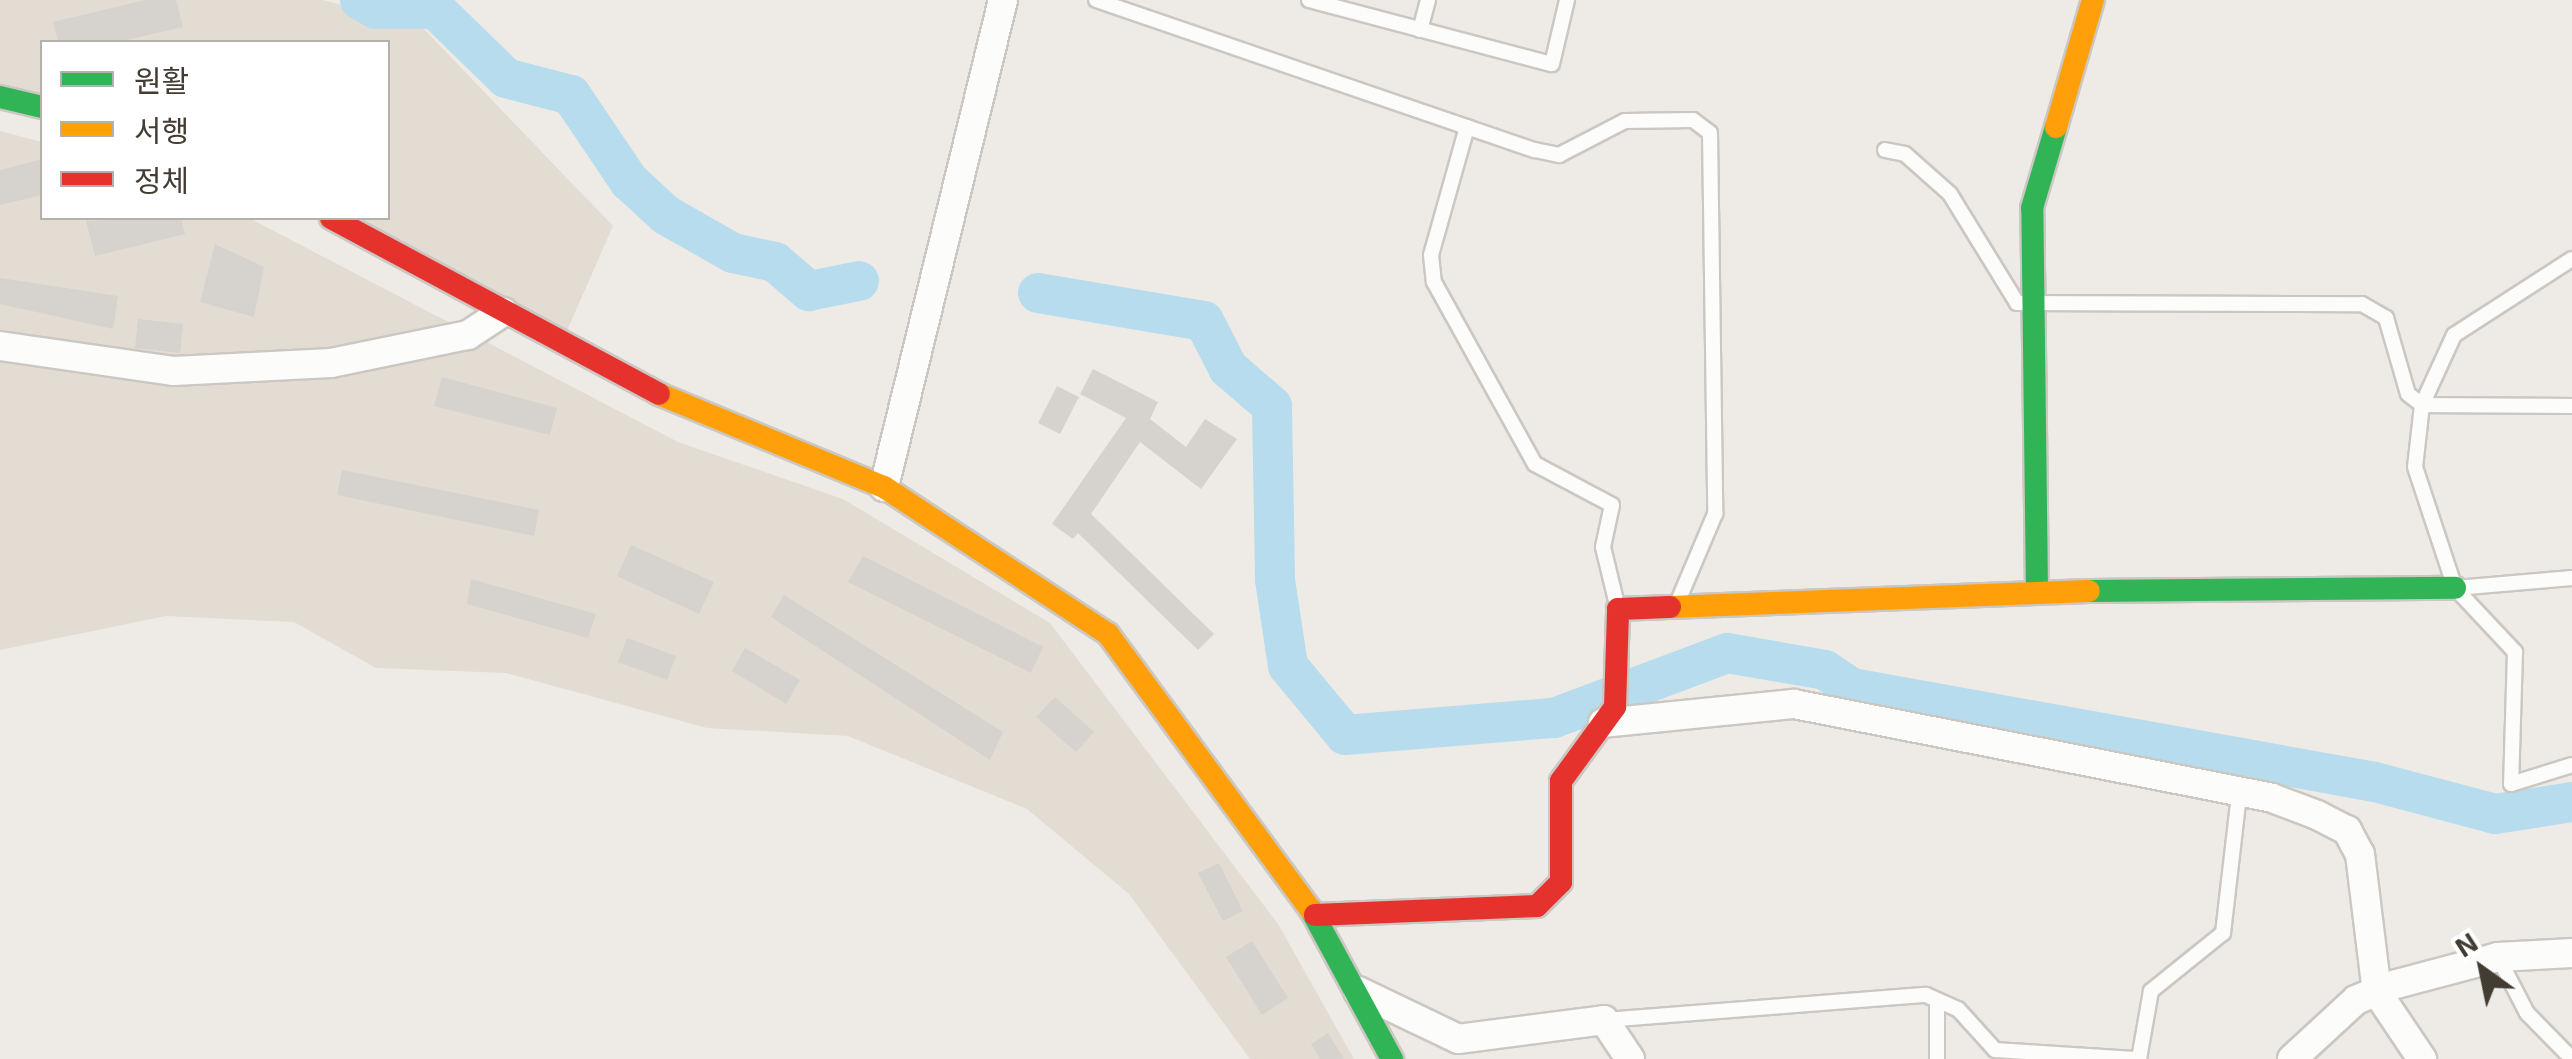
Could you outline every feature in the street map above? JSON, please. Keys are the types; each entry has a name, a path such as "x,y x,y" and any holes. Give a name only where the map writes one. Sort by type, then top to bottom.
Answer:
{"street":[{"path":"884,487 1003,0"},
{"path":"2036,590 2032,208 2093,0"},
{"path":"0,97 40,107"},
{"path":"336,220 697,415 884,487 1108,634 1315,915 1392,1059"},
{"path":"0,346 174,372 331,364 468,335 503,312"},
{"path":"1315,915 1537,906 1562,882 1561,781 1609,715 1618,609 2036,590 2456,588"},
{"path":"1609,715 1794,704 2239,794 2347,830 2368,877 2377,992 2422,1059"},
{"path":"2292,1059 2377,992 2498,957 2572,954"},
{"path":"1358,991 1458,1040 1604,1020 1630,1059"}],"lane":[{"path":"1096,0 1559,154 1625,121 1694,120 1710,133 1715,514 1676,606"},
{"path":"1309,0 1552,64 1567,0"},
{"path":"1420,30 1428,0"},
{"path":"1467,126 1431,255 1434,282 1535,464 1612,505 1602,547 1618,609"},
{"path":"1885,150 1930,172 2017,303 2362,304 2386,318 2408,394 2422,405 2572,406"},
{"path":"2572,259 2454,334 2422,405 2415,467 2456,588 2515,652 2511,784 2572,765"},
{"path":"2456,588 2572,578"},
{"path":"1604,1020 1936,1000 1995,1050 2137,1059 2151,991 2223,933 2239,794"},
{"path":"2498,957 2527,1013 2572,1059"},
{"path":"1936,1000 1938,1059"}],"shaded area":[{"path":"0,0 323,0 421,26 613,226 566,333 362,220 390,220 390,40 40,40 40,95 0,85"},
{"path":"0,131 40,141 40,220 253,220 678,442 843,499 1050,623 1278,924 1354,1059 1250,1059 1129,894 1027,809 848,736 707,728 506,673 376,668 294,622 166,616 0,650"}],"building":[{"path":"145,0 176,0 183,27 127,40 58,40 53,22"},
{"path":"40,160 40,195 0,205 0,170"},
{"path":"182,220 185,234 95,256 86,221"},
{"path":"215,244 264,267 254,317 200,302"},
{"path":"0,278 118,296 113,329 0,304"},
{"path":"138,319 183,324 180,353 135,348"},
{"path":"1093,369 1158,402 1150,419 1186,447 1205,419 1237,439 1201,489 1140,442 1091,514 1214,634 1198,650 1078,533 1073,539 1052,524 1126,418 1080,394"},
{"path":"442,377 557,408 550,435 434,406"},
{"path":"1057,386 1079,397 1060,434 1038,423"},
{"path":"342,470 539,510 534,536 337,495"},
{"path":"631,545 714,582 699,614 617,576"},
{"path":"863,556 1043,647 1031,673 848,582"},
{"path":"471,579 596,614 588,638 467,604"},
{"path":"784,595 1003,732 990,760 771,617"},
{"path":"627,638 676,656 667,680 618,662"},
{"path":"745,648 800,680 786,704 732,671"},
{"path":"1055,697 1094,732 1076,752 1036,717"},
{"path":"1219,863 1243,911 1223,921 1198,873"},
{"path":"1252,941 1288,998 1262,1015 1226,957"},
{"path":"1328,1033 1344,1059 1320,1059 1311,1044"}],"waterway":[{"path":"360,0 376,9 435,9 506,78 571,95 629,181 666,215 733,253 775,262 809,291 859,281"},
{"path":"1038,293 1204,321 1228,368 1272,406 1275,580 1288,666 1345,735 1554,718 1727,653 1825,670 1852,688 2375,782 2495,814 2572,802"}],"traffic: fast":[{"path":"0,97 40,107"},
{"path":"2037,591 2032,208 2056,127"},
{"path":"2089,591 2455,588"},
{"path":"1311,910 1392,1059"}],"traffic: slow":[{"path":"2056,127 2093,0"},
{"path":"659,394 884,487 1108,634 1311,910"},
{"path":"1670,607 2089,591"}],"traffic: jam":[{"path":"335,220 659,394"},
{"path":"1315,915 1537,906 1561,882 1561,781 1615,707 1618,609 1670,607"}]}
